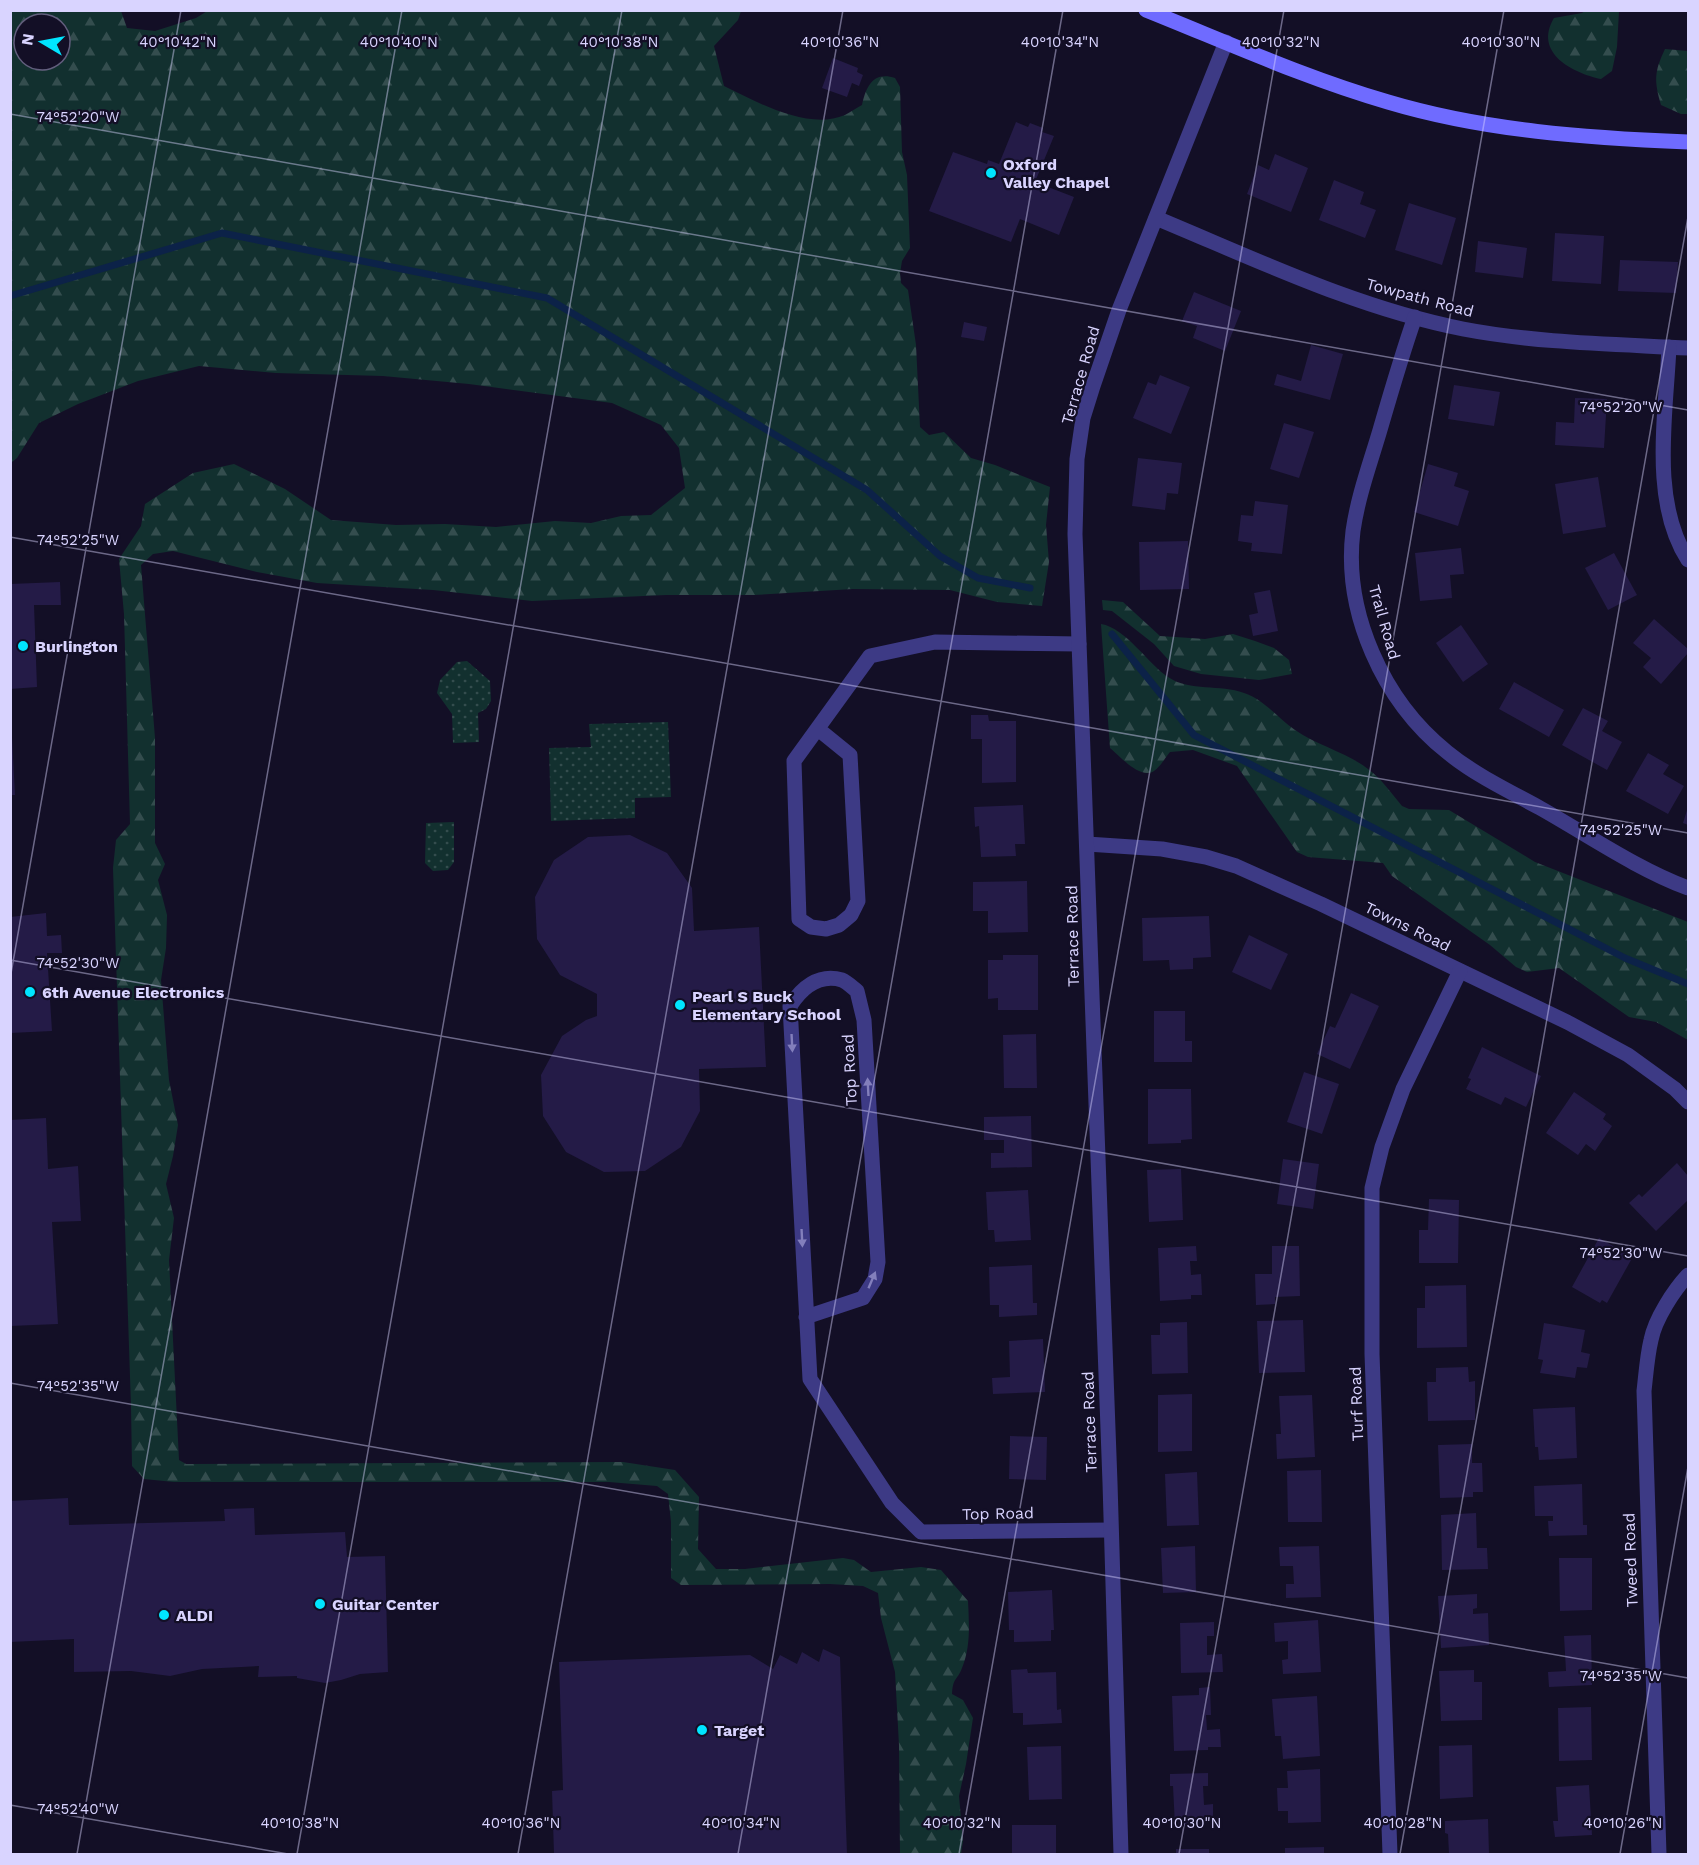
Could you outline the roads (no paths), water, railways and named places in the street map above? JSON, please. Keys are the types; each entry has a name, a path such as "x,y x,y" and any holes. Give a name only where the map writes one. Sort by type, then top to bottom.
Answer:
{"main road":[{"path":"1146,10 1331,83 1389,103 1463,120 1542,132 1597,138 1689,142"}],"street":[{"name":"Terrace Road","path":"1121,1854 1075,534 1077,459 1083,418 1103,354 1226,42"},
{"name":"Towpath Road","path":"1156,218 1325,288 1415,317 1491,334 1600,344 1689,348"},
{"name":"Trail Road","path":"1415,317 1366,470 1353,532 1352,554 1356,598 1378,667 1393,695 1420,727 1447,752 1490,781 1611,850 1689,888"},
{"path":"1669,347 1664,481 1670,522 1678,544 1689,560"},
{"path":"818,729 850,755 857,869 858,901 851,915 839,925 826,928 811,927 799,919 794,760 870,657 935,642 1080,644"},
{"name":"Towns Road","path":"1087,844 1162,849 1206,857 1236,866 1321,904 1567,1022 1628,1055 1689,1102"},
{"name":"Turf Road","path":"1390,1854 1372,1354 1372,1188 1382,1147 1403,1089 1460,971"},
{"name":"Top Road","path":"806,1317 863,1298 875,1279 878,1262 864,1020 858,991 842,980 814,981 800,992 790,1006 806,1317 810,1379 891,1503 921,1532 1110,1530"},
{"name":"Tweed Road","path":"1659,1854 1644,1391 1651,1337 1672,1295 1689,1275"}],"waterway":[{"path":"10,296 222,233 547,298 867,490 940,556 978,578 1030,588"},
{"path":"1112,634 1194,735 1625,958 1688,984"}],"place":[{"name":"Oxford Valley Chapel","path":"991,173"},
{"name":"Burlington","path":"23,646"},
{"name":"6th Avenue Electronics","path":"30,992"},
{"name":"Pearl S Buck Elementary School","path":"680,1005"},
{"name":"Guitar Center","path":"320,1604"},
{"name":"ALDI","path":"164,1615"},
{"name":"Target","path":"702,1730"}]}
